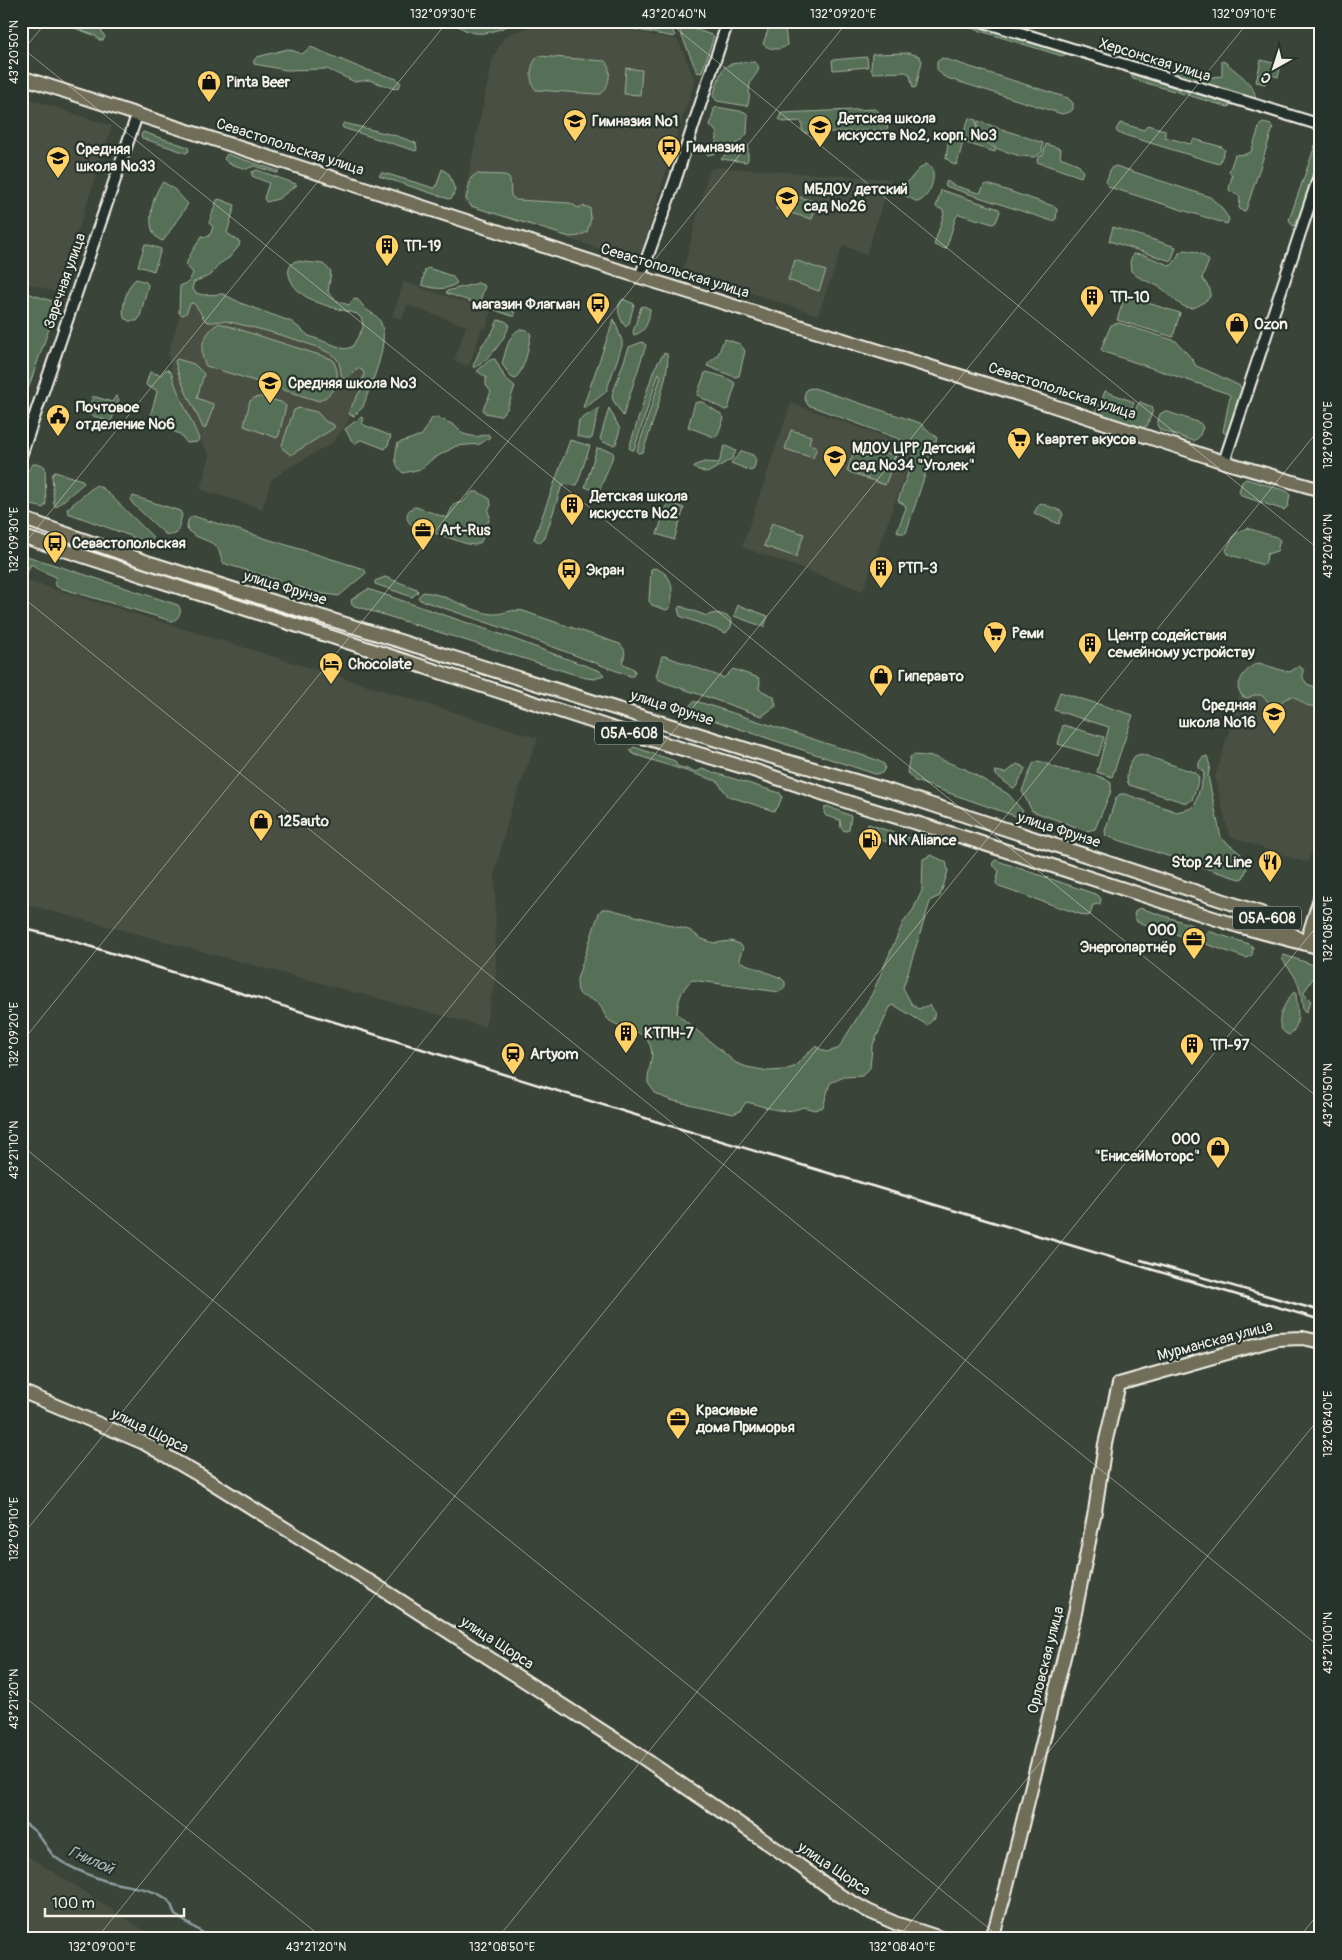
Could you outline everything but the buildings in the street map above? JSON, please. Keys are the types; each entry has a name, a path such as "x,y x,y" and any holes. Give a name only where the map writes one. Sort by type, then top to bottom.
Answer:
{"main road":[{"name":"Севастопольская улица","path":"21,76 640,277 1002,389 1224,462 1321,490"},
{"name":"улица Фрунзе","path":"21,518 150,562 752,752 890,791 1261,913 1306,944"},
{"name":"улица Фрунзе","path":"21,536 615,729 750,769 860,806 966,838 1238,926 1321,948"},
{"path":"1306,944 1321,895"},
{"name":"Мурманская улица","path":"1120,1384 1276,1339 1303,1338 1321,1342"},
{"name":"Орловская улица","path":"988,1939 995,1928 1005,1893 1075,1613 1095,1511 1105,1444 1120,1384"},
{"name":"улица Щорса","path":"21,1391 144,1443 206,1479 628,1747 842,1896 868,1912 895,1924 944,1939"}],"street":[{"path":"640,277 674,184 728,21"},
{"name":"Херсонская улица","path":"981,21 1321,125"},
{"name":"Заречная улица","path":"21,456 137,115"},
{"path":"1224,462 1321,170"}],"shaded area":[{"name":"Гимназия №1","path":"546,21 580,21 678,40 695,81 674,144 644,247 637,257 630,259 468,206 463,201 493,58 504,38 513,32 545,24"},
{"name":"Средняя школа №33","path":"21,96 112,126 58,293 21,281"},
{"name":"МБДОУ детский сад №26","path":"715,167 891,179 866,255 843,245 818,315 683,271 709,170"},
{"path":"404,282 491,311 486,329 482,328 469,366 454,361 466,326 407,305 402,319 392,316"},
{"name":"Средняя школа №3","path":"185,299 370,359 349,419 344,428 331,444 271,480 262,509 200,489 210,456 177,388 168,353"},
{"name":"МДОУ ЦРР Детский сад №34 \"Уголек\"","path":"791,403 915,447 863,591 742,547"},
{"path":"21,579 538,738 510,812 495,872 496,976 485,1027 21,903"},
{"name":"Средняя школа №16","path":"1246,672 1321,697 1321,825 1308,862 1293,859 1229,836 1215,778"},
{"path":"21,1852 85,1892 158,1939 21,1939"}],"green space":[{"path":"73,21 96,21 105,37 103,40 99,40 96,36 72,27"},
{"path":"452,21 522,21 495,31 478,33 461,28"},
{"path":"590,21 669,21 675,36 674,37"},
{"path":"761,21 791,21 785,27 787,45 775,49 768,48 763,44 769,27"},
{"path":"948,21 964,21 1066,54 1062,56"},
{"path":"1179,21 1241,21 1186,29 1178,25"},
{"path":"676,22 714,36 702,72 700,73 697,72"},
{"path":"311,47 361,68 397,79 401,83 395,89 369,80 355,82 327,69 286,70 254,64 254,60 257,57 288,49 302,54"},
{"path":"909,53 919,56 922,61 916,87 913,88 910,75 906,72 873,73 871,69 872,54"},
{"path":"539,56 605,61 609,69 609,78 604,91 601,94 536,90 533,86 531,72"},
{"path":"867,57 868,67 833,70 832,60"},
{"path":"942,58 1068,98 1073,103 1073,109 1062,114 950,79 943,76 937,69 937,62"},
{"path":"1261,60 1281,65 1278,77 1268,74 1265,84 1256,82"},
{"path":"1222,61 1250,85 1254,90 1255,102 1172,77 1173,71 1194,66 1199,69 1203,78 1222,76"},
{"path":"755,62 759,67 749,88 747,106 717,101 713,96 725,67 735,63"},
{"path":"626,68 642,70 640,95 624,94"},
{"path":"1133,75 1229,104 1230,106 1133,79 1131,76"},
{"path":"716,107 745,112 748,115 747,134 729,148 707,155 705,153 717,141 717,134 710,126"},
{"path":"876,109 879,112 878,120 888,127 886,130 805,133 800,121 783,122 779,119 781,113"},
{"path":"969,118 976,120 979,134 996,149 995,152 963,142 957,164 954,165 946,158 949,135 953,130 964,131"},
{"path":"978,121 1043,143 1042,152 1035,157 1020,156 998,149 987,140 977,127"},
{"path":"344,123 397,136 416,143 417,149 416,151 343,128 342,125"},
{"path":"1120,123 1144,130 1147,125 1165,130 1165,137 1190,144 1194,139 1222,147 1225,150 1219,164 1118,133 1116,130"},
{"path":"1263,123 1271,125 1273,128 1246,210 1243,212 1239,208 1240,197 1229,190 1232,175 1229,172 1235,155 1251,152 1260,125"},
{"path":"143,132 188,147 189,151 186,153 142,138"},
{"path":"745,143 748,145 748,160 746,162 721,159 726,154"},
{"path":"1316,143 1321,144 1321,157 1298,225 1293,226 1289,220"},
{"path":"1046,144 1061,149 1060,157 1078,164 1083,172 1081,177 1037,162 1038,157 1043,155"},
{"path":"227,154 279,172 254,166 246,169 228,163 224,159"},
{"path":"926,164 932,167 931,187 926,196 918,202 904,195 903,188 918,170"},
{"path":"1116,166 1210,197 1221,207 1229,219 1227,224 1109,187 1106,182 1111,168"},
{"path":"442,169 449,174 455,190 452,198 449,199 379,176 381,173 384,173 434,188"},
{"path":"257,170 297,185 278,199 266,202 264,198 269,183 252,176 252,172"},
{"path":"476,174 505,175 510,179 511,196 516,200 570,203 578,208 583,206 590,208 591,219 587,232 579,236 570,237 471,206 466,199 471,178"},
{"path":"947,181 953,185 978,193 981,192 984,185 988,184 1053,206 1057,209 1056,219 1052,221 948,187 945,185"},
{"path":"163,182 173,188 188,204 163,241 153,231 151,214 155,195"},
{"path":"941,190 999,209 1000,212 996,222 993,224 959,214 956,217 946,249 934,245 944,214 943,210 936,207"},
{"path":"781,192 817,202 812,219 776,209"},
{"path":"219,199 235,205 227,233 240,242 229,258 219,264 211,275 194,282 192,288 196,293 203,295 223,294 243,304 292,322 309,336 345,349 352,347 363,328 362,319 357,314 309,299 301,293 290,278 289,268 295,261 323,264 331,271 328,292 332,297 349,305 353,300 357,299 380,321 383,342 378,365 363,407 354,416 350,415 349,411 360,391 364,374 358,368 347,379 342,378 337,359 318,348 285,336 235,323 223,321 208,322 193,303 190,304 186,313 183,315 179,313 180,286 189,282 193,273 186,265 202,236 207,237 210,235 213,227 209,223"},
{"path":"1113,227 1176,247 1171,261 1109,241"},
{"path":"145,244 161,249 154,271 138,266"},
{"path":"1184,250 1198,253 1209,261 1202,278 1210,289 1210,297 1193,308 1182,306 1160,287 1131,271 1130,262 1133,254 1144,255 1171,266 1179,253"},
{"path":"795,260 826,271 819,291 788,280"},
{"path":"428,268 452,276 457,283 453,286 440,288 422,285 425,270"},
{"path":"136,279 146,282 148,285 140,317 137,321 129,321 124,318 124,303 127,291"},
{"path":"478,283 485,286 481,298 483,300 514,311 515,316 446,293 447,291"},
{"path":"21,291 58,303 21,409"},
{"path":"1125,296 1180,313 1173,337 1117,320"},
{"path":"623,299 634,304 629,324 626,327 621,321 619,313 619,305"},
{"path":"644,306 650,309 648,322 644,329 634,335 633,332 641,307"},
{"path":"614,319 622,346 606,392 586,407 583,407"},
{"path":"498,320 509,324 505,336 490,355 474,368 473,366 482,345 492,333"},
{"path":"219,323 332,359 337,372 336,383 333,389 325,398 319,401 206,366 202,354 203,342 209,331"},
{"path":"1119,323 1176,341 1196,366 1240,386 1242,391 1227,434 1223,432 1229,394 1104,352 1101,349 1111,325"},
{"path":"520,329 527,330 531,334 528,352 515,379 511,377 502,364 510,339"},
{"path":"725,339 740,344 745,351 739,376 735,377 707,366 717,356"},
{"path":"642,342 646,345 623,416 612,395 629,347"},
{"path":"664,353 667,354 668,362 663,387 643,452 638,453 637,451 661,376 659,373 634,450 629,448 654,369"},
{"path":"177,359 194,364 204,374 197,398 214,406 205,429 180,378 175,361"},
{"path":"495,359 505,378 515,386 507,409 500,416 485,413 483,409 491,392 486,385 486,377 477,371 490,360"},
{"path":"166,369 171,372 199,439 197,442 187,443 180,434 153,423 151,413 157,392 146,384 150,372 161,375"},
{"path":"707,372 734,382 735,386 728,409 725,410 697,395"},
{"path":"814,388 920,423 937,438 906,533 899,533 897,531 906,508 905,505 898,501 917,447 808,405 805,393 807,389"},
{"path":"1105,391 1134,402 1131,412 1109,405 1131,414 1134,413 1140,402 1152,407 1153,410 1147,426 1142,428 1097,413 1098,405 1105,404 1101,402"},
{"path":"116,396 119,399 111,422 88,414 92,397 112,402"},
{"path":"261,397 281,402 286,406 277,438 244,426 250,401"},
{"path":"702,402 724,418 717,436 714,437 688,427 695,403"},
{"path":"299,408 317,412 325,421 334,425 334,428 291,455 283,449 282,445 294,410"},
{"path":"599,408 592,438 577,436 579,420"},
{"path":"609,408 620,429 616,444 613,445 600,439"},
{"path":"1165,411 1200,423 1203,427 1199,437 1194,441 1160,430 1157,425 1160,414"},
{"path":"361,417 364,419 362,423 364,425 391,436 385,449 362,440 356,444 353,443 345,429"},
{"path":"437,417 454,425 463,434 476,437 488,434 490,437 480,444 456,446 431,460 421,469 403,473 396,459 398,443 422,435 432,418"},
{"path":"791,430 811,436 809,444 817,447 813,458 785,449"},
{"path":"570,440 590,446 577,485 564,484 561,488 545,538 540,543 534,539"},
{"path":"726,446 736,451 732,459 707,473 694,468 695,465 705,462 719,463"},
{"path":"597,448 611,451 614,454 599,492 585,487"},
{"path":"872,448 896,456 885,485 847,471 853,453 868,458"},
{"path":"742,451 753,455 756,460 754,469 751,471 731,463"},
{"path":"33,464 41,464 45,467 46,504 43,508 21,502 23,482"},
{"path":"55,472 82,480 84,483 56,507 54,505 52,475"},
{"path":"1246,479 1287,491 1290,494 1288,506 1284,510 1242,496 1239,492 1242,482"},
{"path":"96,485 104,489 153,537 151,541 147,542 68,513 67,509"},
{"path":"472,492 478,492 490,499 491,505 488,511 490,517 481,542 475,545 467,544 409,523 407,514 416,507 447,518 454,504 463,502"},
{"path":"133,496 180,511 182,515 177,533 172,535 165,534 132,503"},
{"path":"668,502 684,508 674,540 657,534"},
{"path":"1040,503 1061,511 1063,514 1059,524 1034,513"},
{"path":"193,516 364,569 366,573 339,596 318,593 223,563 215,545 193,535 187,529 188,520"},
{"path":"772,523 804,534 796,557 764,546"},
{"path":"1247,528 1280,540 1277,551 1267,554 1266,562 1263,565 1228,554 1226,550 1235,534"},
{"path":"21,554 178,605 180,614 172,621 57,587 55,584 56,577 33,565 30,565 26,576 21,576"},
{"path":"655,568 666,575 671,584 670,608 666,610 652,605 649,601 651,569"},
{"path":"385,577 417,589 418,592 412,597 375,584 375,581"},
{"path":"368,589 500,634 600,671 604,675 595,679 586,678 352,605 351,600"},
{"path":"423,592 432,593 484,613 496,614 515,610 523,611 620,644 625,653 622,663 634,669 635,672 633,676 630,676 500,627 420,600 418,597"},
{"path":"738,605 768,616 764,627 734,616"},
{"path":"680,606 707,616 716,613 723,615 732,620 731,627 726,633 680,616 678,609"},
{"path":"662,656 724,678 733,669 759,678 759,689 774,697 776,706 762,716 666,683 656,676"},
{"path":"1259,663 1290,672 1299,666 1303,669 1303,678 1307,684 1312,686 1315,686 1316,677 1321,674 1321,704 1308,706 1292,696 1277,706 1272,705 1261,695 1247,698 1242,696 1238,688 1245,672"},
{"path":"1060,692 1133,715 1112,777 1097,772 1109,727 1054,710"},
{"path":"693,702 699,702 877,760 884,764 885,768 882,773 875,774 695,714 689,707"},
{"path":"1063,725 1104,737 1098,756 1058,744"},
{"path":"634,747 675,761 677,766 697,772 702,769 780,793 782,797 774,811 728,796 717,781 633,754 630,750"},
{"path":"1141,754 1196,773 1199,779 1192,800 1186,803 1129,785 1127,774 1129,766 1135,756"},
{"path":"915,755 934,757 965,769 1008,794 1023,811 1021,816 1015,816 915,781 907,772 910,757"},
{"path":"1207,756 1210,766 1208,776 1221,838 1242,855 1247,869 1243,878 1239,879 1106,836 1105,831 1116,798 1120,794 1125,794 1177,812 1192,808 1195,805 1204,775 1203,771 1199,768 1199,763 1202,758"},
{"path":"1038,761 1063,770 1099,776 1111,783 1111,791 1095,829 1087,831 1032,811 1022,791 1033,764"},
{"path":"1017,764 1025,769 1016,787 1013,788 996,775 995,771 1006,773"},
{"path":"827,806 851,816 849,829 846,831 841,828 840,820 826,816 824,813"},
{"path":"868,824 913,839 913,841 902,844 882,840 867,830"},
{"path":"931,855 946,862 948,871 940,896 931,900 929,905 903,988 911,1003 918,1009 929,1005 932,1007 934,1018 927,1025 894,1005 890,1007 872,1047 870,1068 862,1076 844,1077 830,1083 823,1107 815,1110 803,1107 789,1111 767,1108 746,1102 740,1111 733,1114 670,1100 656,1094 648,1083 652,1056 648,1042 640,1033 610,1021 599,1005 582,996 578,991 577,979 602,909 609,909 689,930 702,939 714,943 731,941 740,944 743,948 739,959 741,962 781,978 785,982 785,988 779,992 692,980 685,987 681,996 677,1014 736,1063 768,1071 794,1067 815,1046 826,1052 838,1049 872,994 903,923 913,910 922,891 923,859"},
{"path":"995,860 1098,895 1101,899 1100,904 1093,905 1090,915 1086,916 999,887 996,883 999,871 992,864"},
{"path":"1140,908 1192,925 1196,930 1195,934 1188,938 1137,922 1134,914"},
{"path":"1208,931 1249,944 1253,947 1252,955 1246,958 1206,944 1202,937"},
{"path":"1284,955 1316,967 1317,972 1304,992 1311,1001 1306,1012 1303,1009 1300,989 1296,980 1282,958"},
{"path":"1294,992 1296,994 1298,1011 1297,1022 1289,1035 1283,1031 1280,1021 1283,1008"}],"waterway":[{"name":"Гнилой","path":"21,1821 36,1832 52,1854 62,1862 103,1880 155,1892 169,1901 175,1915 206,1935 208,1939"}],"railway":[{"path":"21,928 66,939 671,1126 1321,1320"},
{"path":"1141,1260 1321,1311"}],"place":[{"name":"Pinta Beer","path":"209,103"},
{"name":"Гимназия №1","path":"575,142"},
{"name":"Детская школа искусств №2, корп. №3","path":"820,148"},
{"name":"Гимназия","path":"669,168"},
{"name":"Средняя школа №33","path":"58,179"},
{"name":"МБДОУ детский сад №26","path":"787,219"},
{"name":"ТП-19","path":"387,267"},
{"name":"ТП-10","path":"1092,318"},
{"name":"магазин Флагман","path":"598,325"},
{"name":"Ozon","path":"1237,345"},
{"name":"Средняя школа №3","path":"270,404"},
{"name":"Почтовое отделение №6","path":"58,437"},
{"name":"Квартет вкусов","path":"1019,460"},
{"name":"МДОУ ЦРР Детский сад №34 \"Уголек\"","path":"835,478"},
{"name":"Детская школа искусств №2","path":"572,526"},
{"name":"Art-Rus","path":"423,551"},
{"name":"Севастопольская","path":"55,564"},
{"name":"РТП-3","path":"881,589"},
{"name":"Экран","path":"569,591"},
{"name":"Реми","path":"995,654"},
{"name":"Центр содействия семейному устройству","path":"1090,665"},
{"name":"Chocolate","path":"331,685"},
{"name":"Гиперавто","path":"881,697"},
{"name":"Средняя школа №16","path":"1274,735"},
{"name":"125auto","path":"261,842"},
{"name":"NK Aliance","path":"870,861"},
{"name":"Stop 24 Line","path":"1270,883"},
{"name":"ООО Энергопартнёр","path":"1194,960"},
{"name":"КТПН-7","path":"626,1054"},
{"name":"ТП-97","path":"1192,1066"},
{"name":"Artyom","path":"513,1075"},
{"name":"ООО \"ЕнисейМоторс\"","path":"1218,1169"},
{"name":"Красивые дома Приморья","path":"678,1440"}]}
